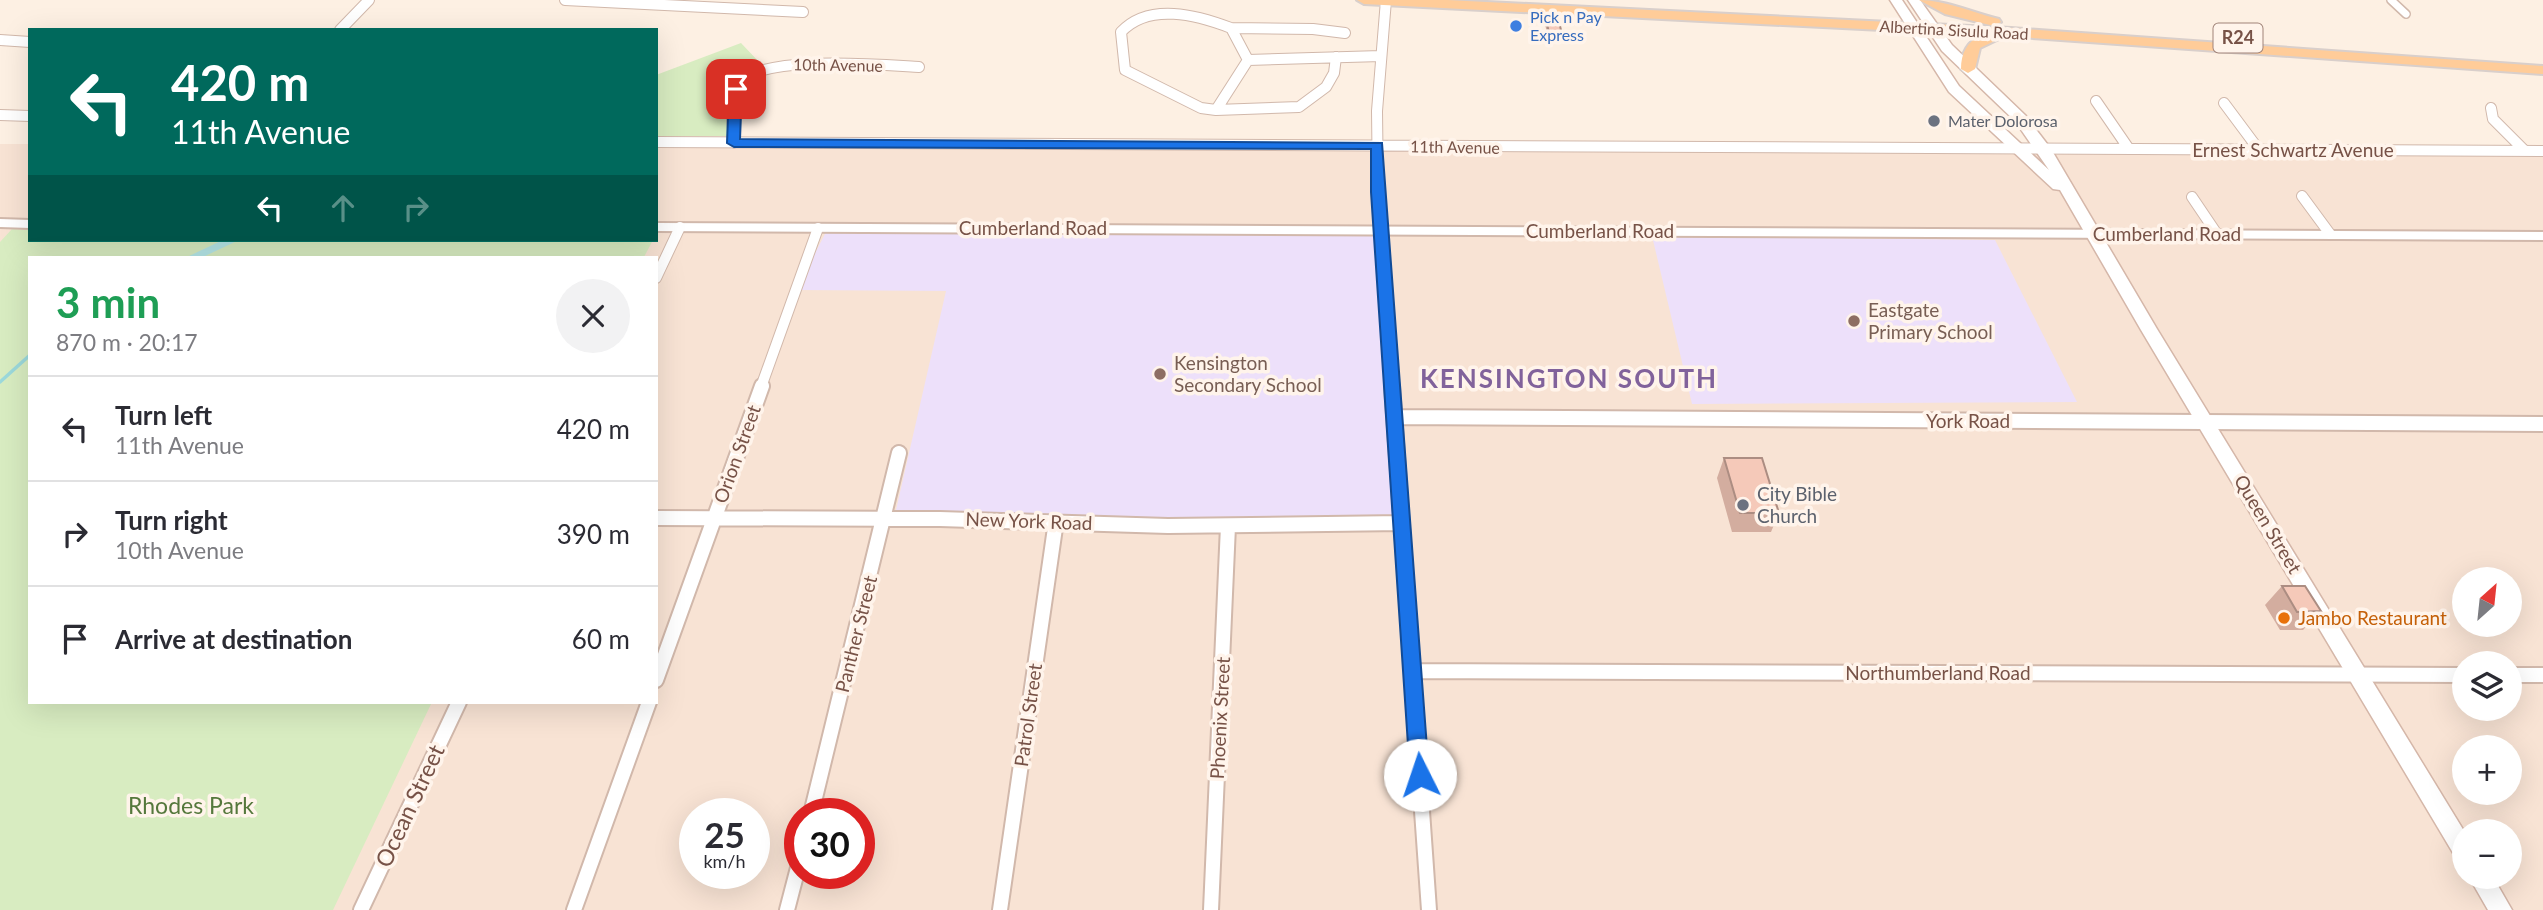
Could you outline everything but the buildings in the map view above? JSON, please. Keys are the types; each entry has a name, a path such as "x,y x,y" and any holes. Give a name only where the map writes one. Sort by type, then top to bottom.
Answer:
{"main road":[{"name":"Albertina Sisulu Road","path":"1364,0 1908,21"},
{"name":"Albertina Sisulu Road","path":"1588,0 1908,21 1996,23 2543,59"},
{"name":"Queen Street","path":"1896,0 1954,89 2071,198"},
{"name":"Queen Street","path":"1914,0 1927,22 1968,69 2020,118 2044,149 2452,831"},
{"path":"1926,0 1950,11 1996,23"},
{"name":"Albertina Sisulu Road","path":"1927,22 2011,32 2543,70"},
{"path":"1968,69 1969,52 1976,42 2011,32"},
{"path":"2488,889 2501,910"}],"street":[{"path":"342,28 369,0"},
{"path":"565,0 803,12"},
{"path":"762,10 769,0"},
{"path":"2391,0 2406,14"},
{"path":"1386,1 1378,146 1381,229 1429,910"},
{"path":"1336,57 1333,78 1304,105 1294,108 1216,110 1201,108 1174,97 1125,70 1121,32 1136,18 1188,16 1231,29 1313,29 1345,33"},
{"path":"1231,29 1248,60"},
{"path":"0,40 28,42"},
{"path":"1248,60 1381,56"},
{"path":"1216,110 1248,60"},
{"name":"10th Avenue","path":"734,143 736,89 742,79 762,68 785,64 919,67"},
{"path":"2096,101 2129,149"},
{"path":"2224,103 2259,150"},
{"path":"2491,108 2493,119 2525,151"},
{"path":"0,115 28,116"},
{"name":"11th Avenue","path":"658,142 2044,149"},
{"name":"Ernest Schwartz Avenue","path":"2044,149 2543,151"},
{"path":"2302,196 2330,234"},
{"path":"2192,197 2217,234"},
{"path":"1,225 28,224"},
{"name":"Cumberland Road","path":"658,227 2543,236"},
{"path":"658,274 680,227"},
{"name":"Orion Street","path":"658,674 818,228"},
{"name":"York Road","path":"1394,417 2543,424"},
{"name":"Panther Street","path":"815,798 899,453"},
{"name":"New York Road","path":"658,518 1056,521 1168,526 1402,523"},
{"name":"Patrol Street","path":"1000,910 1056,521"},
{"name":"Phoenix Street","path":"1211,910 1228,526"},
{"name":"Northumberland Road","path":"1412,671 2452,675"},
{"path":"2522,675 2543,675"},
{"name":"Ocean Street","path":"361,910 458,704"},
{"path":"574,910 648,704"},
{"path":"787,910 792,889"}],"shaded area":[{"path":"0,144 28,144 28,242 658,242 658,146 2543,153 2543,910 0,910"},
{"name":"Kensington Secondary School","path":"827,230 1384,230 1402,529 893,523 946,291 796,290"},
{"name":"Eastgate Primary School","path":"1652,236 1995,240 2077,402 1692,404"}],"green space":[{"path":"741,43 760,63 744,71 729,85 727,136 658,136 658,74"},
{"name":"Rhodes Park","path":"12,229 28,230 28,242 652,242 645,256 28,256 28,704 431,704 333,910 0,910 0,242"}],"waterway":[{"path":"195,256 228,242"},
{"path":"0,382 28,357"}],"place":[{"name":"Pick n Pay Express","path":"1516,26"},
{"name":"Mater Dolorosa","path":"1934,121"},
{"name":"Eastgate Primary School","path":"1854,321"},
{"name":"Kensington Secondary School","path":"1160,374"},
{"name":"City Bible Church","path":"1743,505"},
{"name":"Jambo Restaurant","path":"2284,618"}],"district":[{"name":"KENSINGTON SOUTH","path":"1569,379"}],"route":[{"path":"736,89 734,143 1378,146 1378,192 1420,775"}]}
